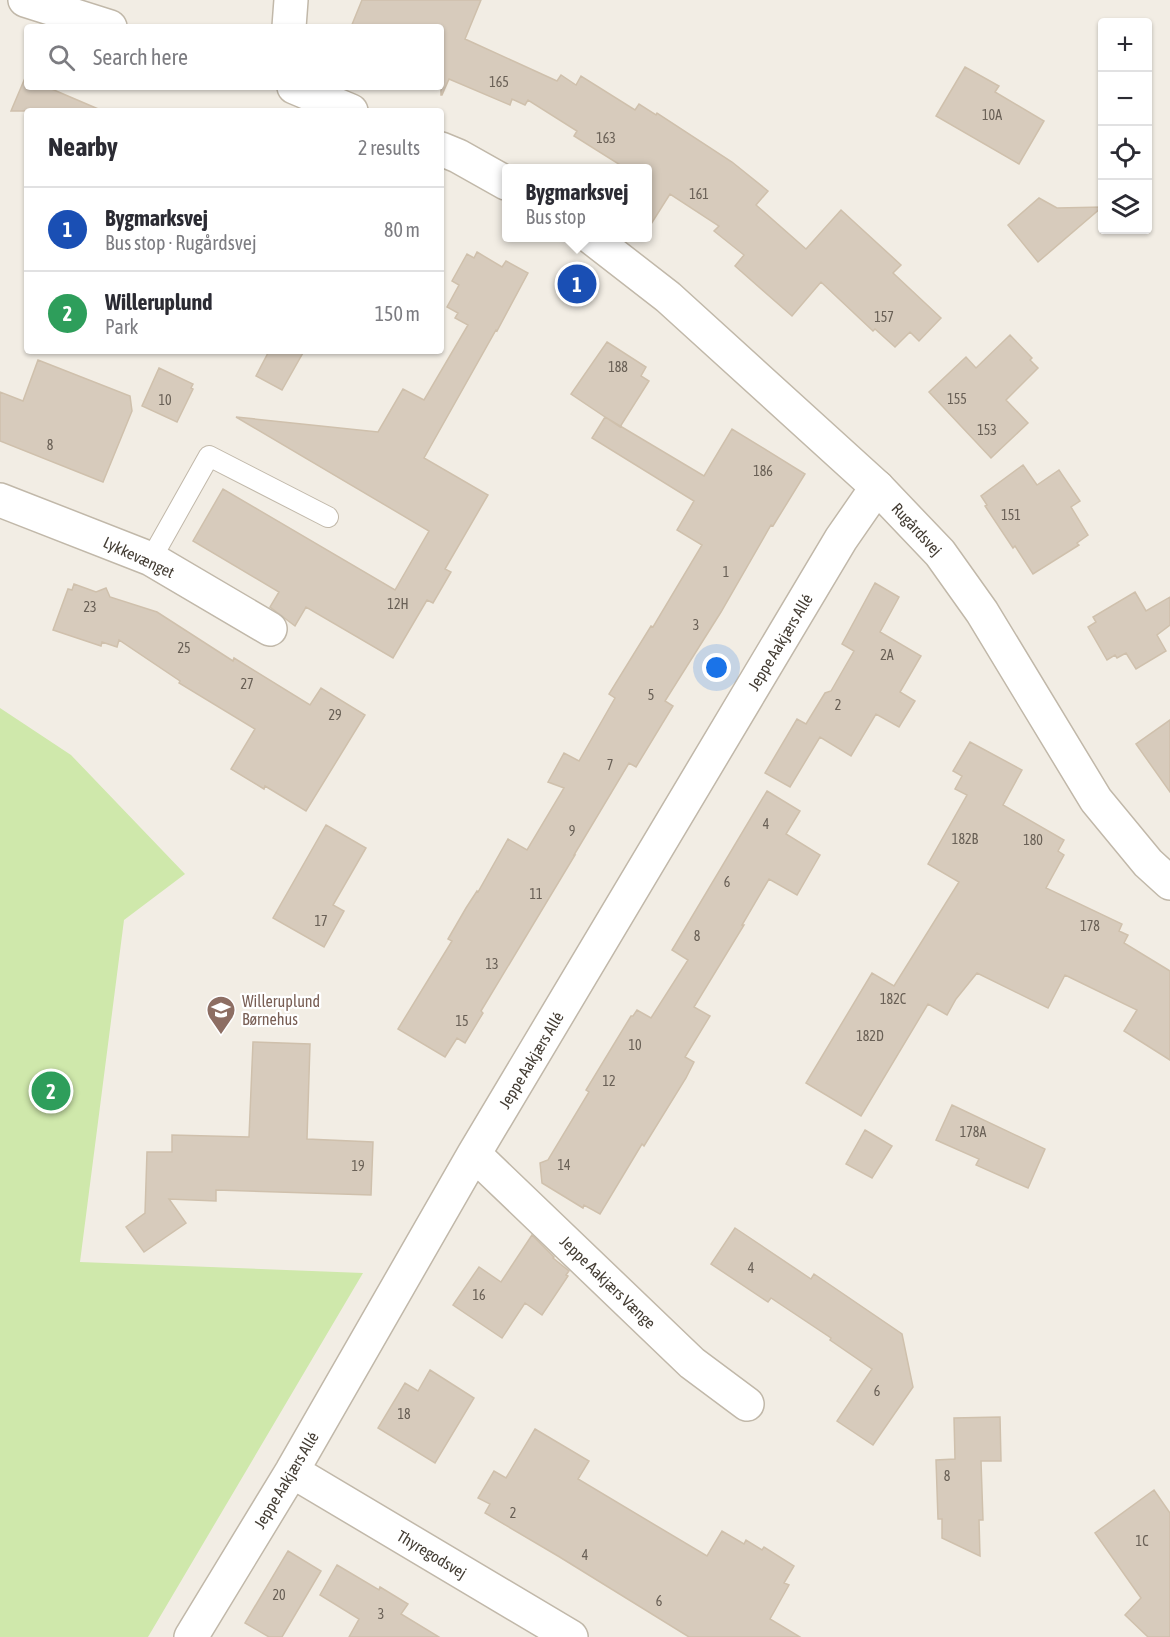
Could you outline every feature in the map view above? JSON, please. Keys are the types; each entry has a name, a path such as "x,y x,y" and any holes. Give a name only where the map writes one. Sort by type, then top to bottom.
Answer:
{"street":[{"path":"25,0 101,24"},
{"path":"289,24 291,0"},
{"path":"301,90 344,108"},
{"path":"444,150 502,180"},
{"name":"Rugårdsvej","path":"598,242 668,297 877,486 940,553 982,612 1096,800 1148,863 1170,883"},
{"name":"Jeppe Aakjærs Allé","path":"191,1637 292,1471 474,1154 842,539 877,486"},
{"name":"Lykkevænget","path":"0,500 152,559 270,629"},
{"name":"Jeppe Aakjærs Vænge","path":"474,1154 692,1363 747,1404"},
{"name":"Thyregodsvej","path":"292,1471 571,1637"}],"lane":[{"path":"152,559 209,456 328,517"}],"green space":[{"path":"0,708 71,755 185,874 124,920 80,1262 363,1273 148,1637 0,1637"}],"building":[{"path":"362,0 481,0 465,39 557,81 561,75 576,85 581,76 635,110 639,104 656,115 657,113 732,162 768,191 756,205 806,249 841,210 901,265 893,273 941,318 919,341 910,332 895,347 875,329 873,331 821,282 792,316 735,266 744,255 714,231 719,226 670,194 652,223 652,164 619,164 574,136 577,131 528,100 525,105 512,99 510,105 449,79 442,95 441,95 441,90 444,90 444,24 352,24"},
{"path":"965,67 999,86 995,92 1044,121 1019,164 936,116"},
{"path":"24,80 24,90 54,90 96,108 24,108 24,111 11,111"},
{"path":"1039,198 1057,208 1098,207 1098,210 1038,262 1008,225"},
{"path":"477,252 502,267 506,261 528,273 424,458 488,495 445,569 451,572 433,603 427,600 393,658 306,607 295,626 270,607 279,592 193,541 223,489 395,590 429,531 236,417 378,432 403,389 424,400 468,325 455,318 458,313 447,307 459,285 452,281 467,254 474,258"},
{"path":"1010,335 1032,358 1030,360 1038,368 1006,400 1028,423 991,458 929,392 966,357 976,368"},
{"path":"607,342 646,367 641,376 649,381 620,427 571,394"},
{"path":"267,354 302,354 282,390 256,376"},
{"path":"38,360 130,396 132,411 103,482 0,441 0,392 23,401"},
{"path":"159,368 193,384 191,388 193,389 177,422 142,406"},
{"path":"605,417 704,476 732,429 805,474 773,526 771,525 721,612 665,701 673,706 636,767 629,763 481,1011 483,1013 465,1043 457,1038 445,1057 398,1029 452,941 448,939 508,839 527,850 564,788 548,782 564,753 579,761 615,698 609,694 651,626 653,627 702,545 677,530 694,501 592,438"},
{"path":"1023,465 1037,485 1059,470 1080,501 1071,507 1088,535 1077,543 1079,545 1033,574 985,506 987,505 981,496"},
{"path":"875,583 899,597 880,632 921,656 900,692 915,701 899,727 876,714 851,756 820,737 790,787 765,773 797,719 806,724 825,693 831,691 854,651 842,644"},
{"path":"74,584 96,592 106,588 110,597 157,612 233,661 234,658 310,705 321,688 365,715 306,811 231,769 255,729 179,683 180,681 119,640 117,647 102,642 101,646 53,630 68,589 72,590"},
{"path":"1135,592 1146,611 1170,597 1170,625 1157,635 1166,651 1136,669 1126,653 1117,658 1115,655 1107,660 1088,627 1096,622 1093,617"},
{"path":"1170,720 1170,792 1136,744"},
{"path":"970,742 1022,770 1003,805 1064,840 1058,851 1064,855 1046,888 1122,924 1119,931 1128,935 1124,943 1170,971 1170,1060 1124,1031 1137,1010 1065,975 1048,1008 977,973 956,999 947,1015 928,1004 861,1116 806,1083 872,973 894,986 959,882 928,864 967,795 955,789 962,776 953,771"},
{"path":"767,791 800,811 786,834 820,855 797,895 769,879 694,1007 710,1016 685,1057 694,1062 686,1078 644,1146 642,1144 600,1214 584,1205 583,1208 542,1183 540,1163 548,1160 589,1092 586,1090 631,1016 637,1010 651,1018 688,960 672,950"},
{"path":"326,825 366,848 333,905 344,911 324,947 273,918"},
{"path":"253,1042 310,1044 307,1139 373,1142 371,1195 216,1190 216,1201 169,1199 186,1223 144,1252 126,1227 145,1213 147,1152 172,1152 172,1135 249,1137"},
{"path":"952,1105 1045,1149 1028,1188 976,1165 979,1159 936,1140"},
{"path":"865,1130 892,1146 872,1178 846,1164"},
{"path":"735,1228 811,1279 814,1274 902,1334 913,1387 873,1445 837,1421 872,1369 771,1298 768,1302 711,1264"},
{"path":"532,1235 553,1258 569,1271 566,1275 568,1276 542,1315 525,1303 502,1338 453,1305 479,1267 501,1282"},
{"path":"430,1370 474,1398 435,1463 378,1428 405,1383 418,1391"},
{"path":"1000,1417 1001,1461 981,1461 983,1520 979,1520 980,1556 942,1538 942,1519 938,1519 936,1460 955,1459 954,1418"},
{"path":"535,1429 589,1461 578,1479 707,1556 722,1531 744,1544 746,1540 762,1550 764,1547 794,1566 784,1583 789,1585 770,1619 800,1637 689,1637 485,1513 490,1504 478,1498 494,1471 506,1478"},
{"path":"1154,1490 1170,1513 1170,1637 1148,1637 1125,1615 1141,1598 1095,1533"},
{"path":"288,1551 321,1571 282,1637 269,1637 245,1623"},
{"path":"337,1565 408,1604 401,1614 439,1637 349,1637 359,1619 320,1595"}],"place":[{"name":"Bygmarksvej","path":"577,284"},
{"name":"Willeruplund Børnehus","path":"221,1036"},
{"name":"Willeruplund","path":"51,1091"}]}
